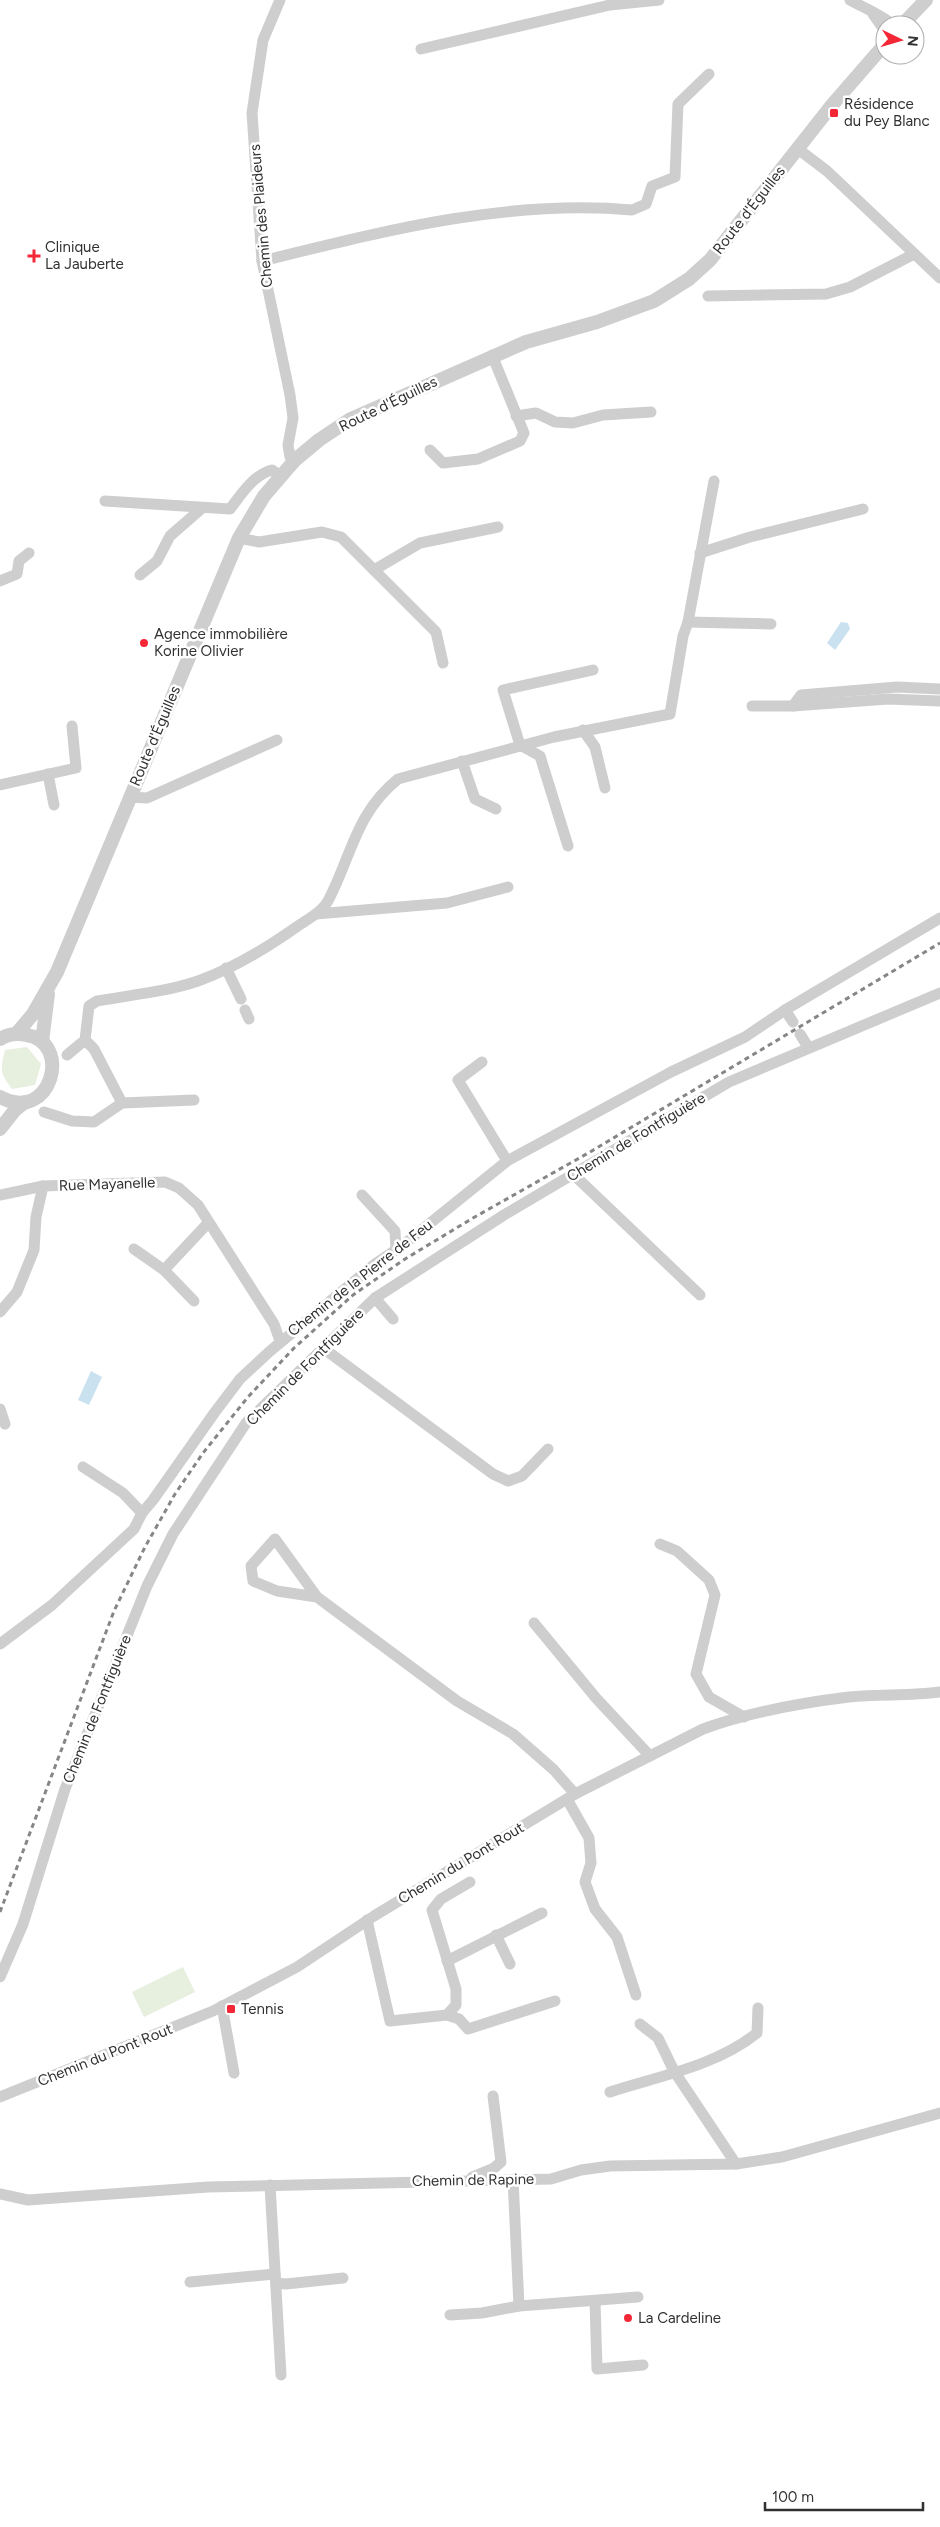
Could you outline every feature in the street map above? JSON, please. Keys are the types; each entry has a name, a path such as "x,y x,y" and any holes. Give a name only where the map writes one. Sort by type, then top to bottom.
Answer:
{"street":[{"name":"Chemin des Plaideurs","path":"280,0 263,40 252,113 262,261 290,395 293,418 288,445 290,456 295,460"},
{"path":"421,49 610,5 659,0"},
{"path":"850,0 876,15"},
{"path":"912,15 926,0"},
{"name":"Route d'Éguilles","path":"5,1036 23,1028 49,989 239,538 264,496 280,476 295,460 319,440 349,420 492,355 526,342 634,310 672,291 710,260 875,56"},
{"path":"262,261 409,225 519,209 632,210 646,204 652,186 675,177 678,104 709,74"},
{"path":"798,149 826,171 940,278"},
{"path":"708,296 826,294 850,287 914,254"},
{"path":"430,450 443,463 478,459 520,441 524,433 492,355"},
{"path":"516,416 536,413 555,422 573,423 603,415 651,412"},
{"path":"105,501 230,510 256,478 264,472 272,470 280,476"},
{"path":"0,1129 15,1110 25,1102 34,1099 48,1087 53,1069 85,1040 89,1006 97,1001 198,981 243,960 316,914 328,901 356,835 369,810 383,791 398,779 584,730 670,714 683,636 688,622 714,480"},
{"path":"140,575 157,561 170,536 202,508"},
{"path":"700,553 750,537 863,509"},
{"path":"374,570 420,543 498,527"},
{"path":"239,538 259,542 322,532 341,536 436,632 443,663"},
{"path":"0,581 17,574 19,562 29,553"},
{"path":"688,622 771,624"},
{"path":"568,846 540,756 520,746 503,690 593,670"},
{"path":"792,706 801,695 898,687 940,689"},
{"path":"752,706 792,706 888,699 940,701"},
{"path":"0,785 76,768 72,726"},
{"path":"584,730 595,747 605,788"},
{"path":"130,798 147,798 276,740"},
{"path":"462,761 475,799 496,809"},
{"path":"48,774 54,805"},
{"path":"316,914 447,903 508,887"},
{"name":"Chemin de la Pierre de Feu","path":"0,1644 52,1605 134,1529 142,1512 240,1379 280,1341 507,1161 671,1072 745,1037 785,1010 940,918"},
{"path":"226,968 245,1009"},
{"name":"Route d'Éguilles","path":"45,1047 49,989"},
{"path":"800,1034 808,1047 940,993"},
{"path":"785,1010 793,1022"},
{"path":"5,1036 30,1035 45,1047 67,1055"},
{"path":"85,1040 94,1049 122,1103"},
{"path":"45,1047 53,1069"},
{"name":"Chemin de Fontfiguière","path":"0,1977 23,1924 65,1789 147,1586 174,1534 246,1423 375,1298 504,1215 728,1082 808,1047"},
{"path":"482,1062 458,1080 507,1161"},
{"path":"0,1097 8,1101 25,1102"},
{"path":"44,1112 72,1121 94,1122 122,1103 194,1100"},
{"path":"573,1174 700,1295"},
{"name":"Rue Mayanelle","path":"0,1195 43,1186 165,1182 180,1188 198,1205 274,1324 280,1341"},
{"path":"0,1312 17,1292 34,1250 36,1217 43,1186"},
{"path":"362,1195 395,1231 396,1250"},
{"path":"164,1270 208,1223"},
{"path":"134,1249 164,1270 194,1301"},
{"path":"375,1298 392,1319"},
{"path":"323,1348 494,1474 508,1481 522,1476 548,1449"},
{"path":"0,1409 5,1424"},
{"path":"82,1467 123,1493 142,1512"},
{"path":"317,1597 277,1591 253,1580 251,1566 275,1539 317,1597 458,1701 512,1734 554,1770 571,1796 589,1838 591,1863 585,1882 595,1909 617,1936 636,1995"},
{"path":"660,1544 677,1551 709,1580 715,1595 696,1674 709,1697 744,1717"},
{"path":"534,1622 596,1698 650,1756"},
{"name":"Chemin du Pont Rout","path":"0,2097 222,2006 297,1967 367,1920 571,1796 703,1729 744,1717 798,1705 850,1697 917,1695 940,1692"},
{"path":"447,2015 456,2005 456,1989 432,1910 441,1899 470,1882"},
{"path":"446,1961 542,1912"},
{"path":"367,1920 390,2021 447,2015 459,2019 468,2028 555,2001"},
{"path":"496,1935 510,1964"},
{"path":"222,2006 234,2073"},
{"path":"610,2092 740,2047 757,2033 758,2008"},
{"path":"640,2024 658,2038 674,2071 736,2164"},
{"path":"463,2180 494,2168 501,2162 493,2096"},
{"name":"Chemin de Rapine","path":"0,2194 28,2200 208,2187 551,2179 581,2170 610,2166 736,2164 782,2157 940,2113"},
{"path":"513,2179 519,2306"},
{"path":"270,2186 281,2375"},
{"path":"190,2282 276,2278 286,2284 343,2278"},
{"path":"450,2315 482,2313 519,2306 638,2297"},
{"path":"595,2301 597,2369 643,2365"}],"green space":[{"path":"27,1047 41,1064 35,1085 12,1089 2,1071 5,1050"},
{"path":"183,1967 195,1992 144,2017 132,1992"}],"water":[{"path":"841,622 848,623 850,629 835,650 827,643"},
{"path":"91,1371 102,1377 89,1405 78,1400"}],"railway":[{"path":"0,1912 114,1611 145,1547 175,1494 203,1453 248,1397 294,1348 353,1295 405,1259 590,1152 940,943"}],"place":[{"name":"Résidence du Pey Blanc","path":"834,113"},
{"name":"Clinique La Jauberte","path":"34,256"},
{"name":"Agence immobilière Korine Olivier","path":"144,643"},
{"name":"Tennis","path":"231,2009"},
{"name":"La Cardeline","path":"628,2318"}]}
